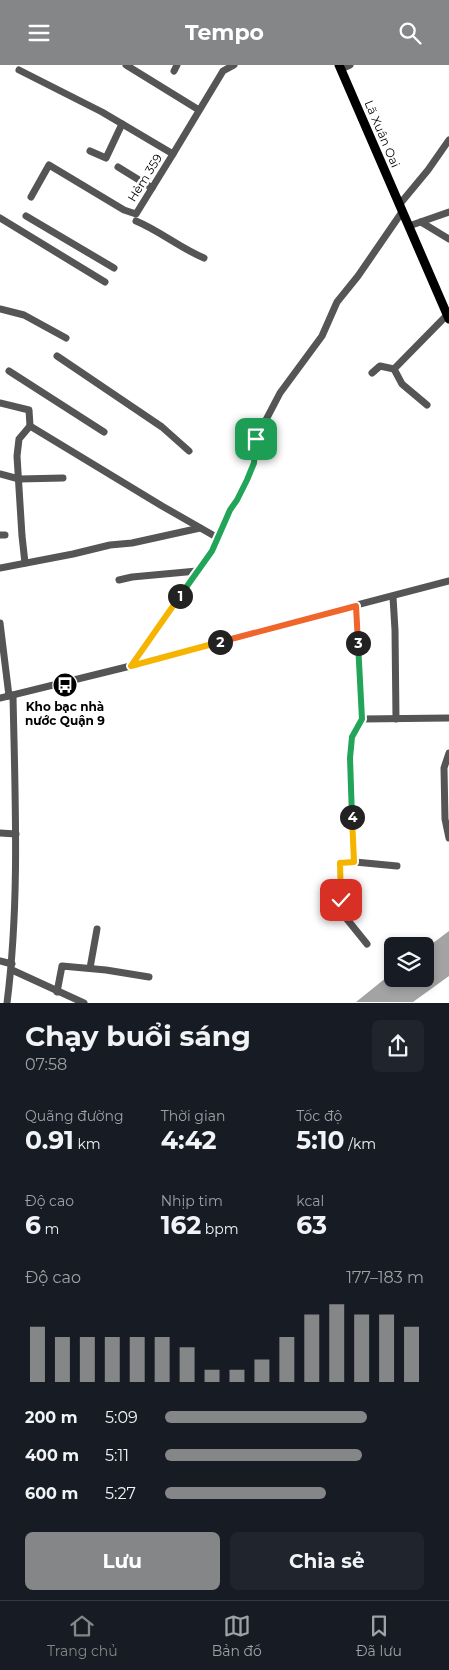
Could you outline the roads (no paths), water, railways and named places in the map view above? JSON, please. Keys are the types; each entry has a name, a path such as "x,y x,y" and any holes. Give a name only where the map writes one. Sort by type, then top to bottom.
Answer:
{"main road":[{"name":"Lã Xuân Oai","path":"340,67 448,316"}],"street":[{"path":"126,65 199,110"},
{"name":"Hẻm 359","path":"136,218 152,188 223,71 234,65"},
{"path":"340,67 350,65"},
{"path":"19,70 102,112 174,154"},
{"path":"90,151 102,158 106,158 122,124"},
{"path":"131,666 212,551 254,463 256,439 280,393 322,336 337,302 358,277 400,209 449,140"},
{"path":"31,197 49,165 192,253 204,258"},
{"path":"118,167 152,188"},
{"path":"409,226 449,212"},
{"path":"26,217 114,268"},
{"path":"0,218 105,282"},
{"path":"421,222 449,239"},
{"path":"0,309 24,315 66,338"},
{"path":"394,369 448,316"},
{"path":"57,356 162,427 190,451"},
{"path":"372,373 380,366 394,369 402,384 426,405"},
{"path":"9,371 104,432"},
{"path":"0,403 29,411 30,426 20,439 17,456 25,563"},
{"path":"30,426 218,538"},
{"path":"0,474 19,479 63,477"},
{"path":"0,568 200,528"},
{"path":"119,580 197,571"},
{"path":"0,698 131,666 449,581"},
{"path":"393,597 396,719"},
{"path":"354,862 350,758 352,737 362,719 356,606"},
{"path":"0,623 11,696 16,834 12,967 7,1003"},
{"path":"362,719 449,717"},
{"path":"449,753 446,769 445,819 449,838"},
{"path":"0,833 16,834"},
{"path":"367,944 346,918 341,900 340,863 354,862 397,867"},
{"path":"90,968 97,929"},
{"path":"0,961 57,992 84,1003"},
{"path":"57,992 62,966 90,968 149,977"}],"place":[{"name":"Kho bạc nhà nước Quận 9","path":"65,685"}]}
